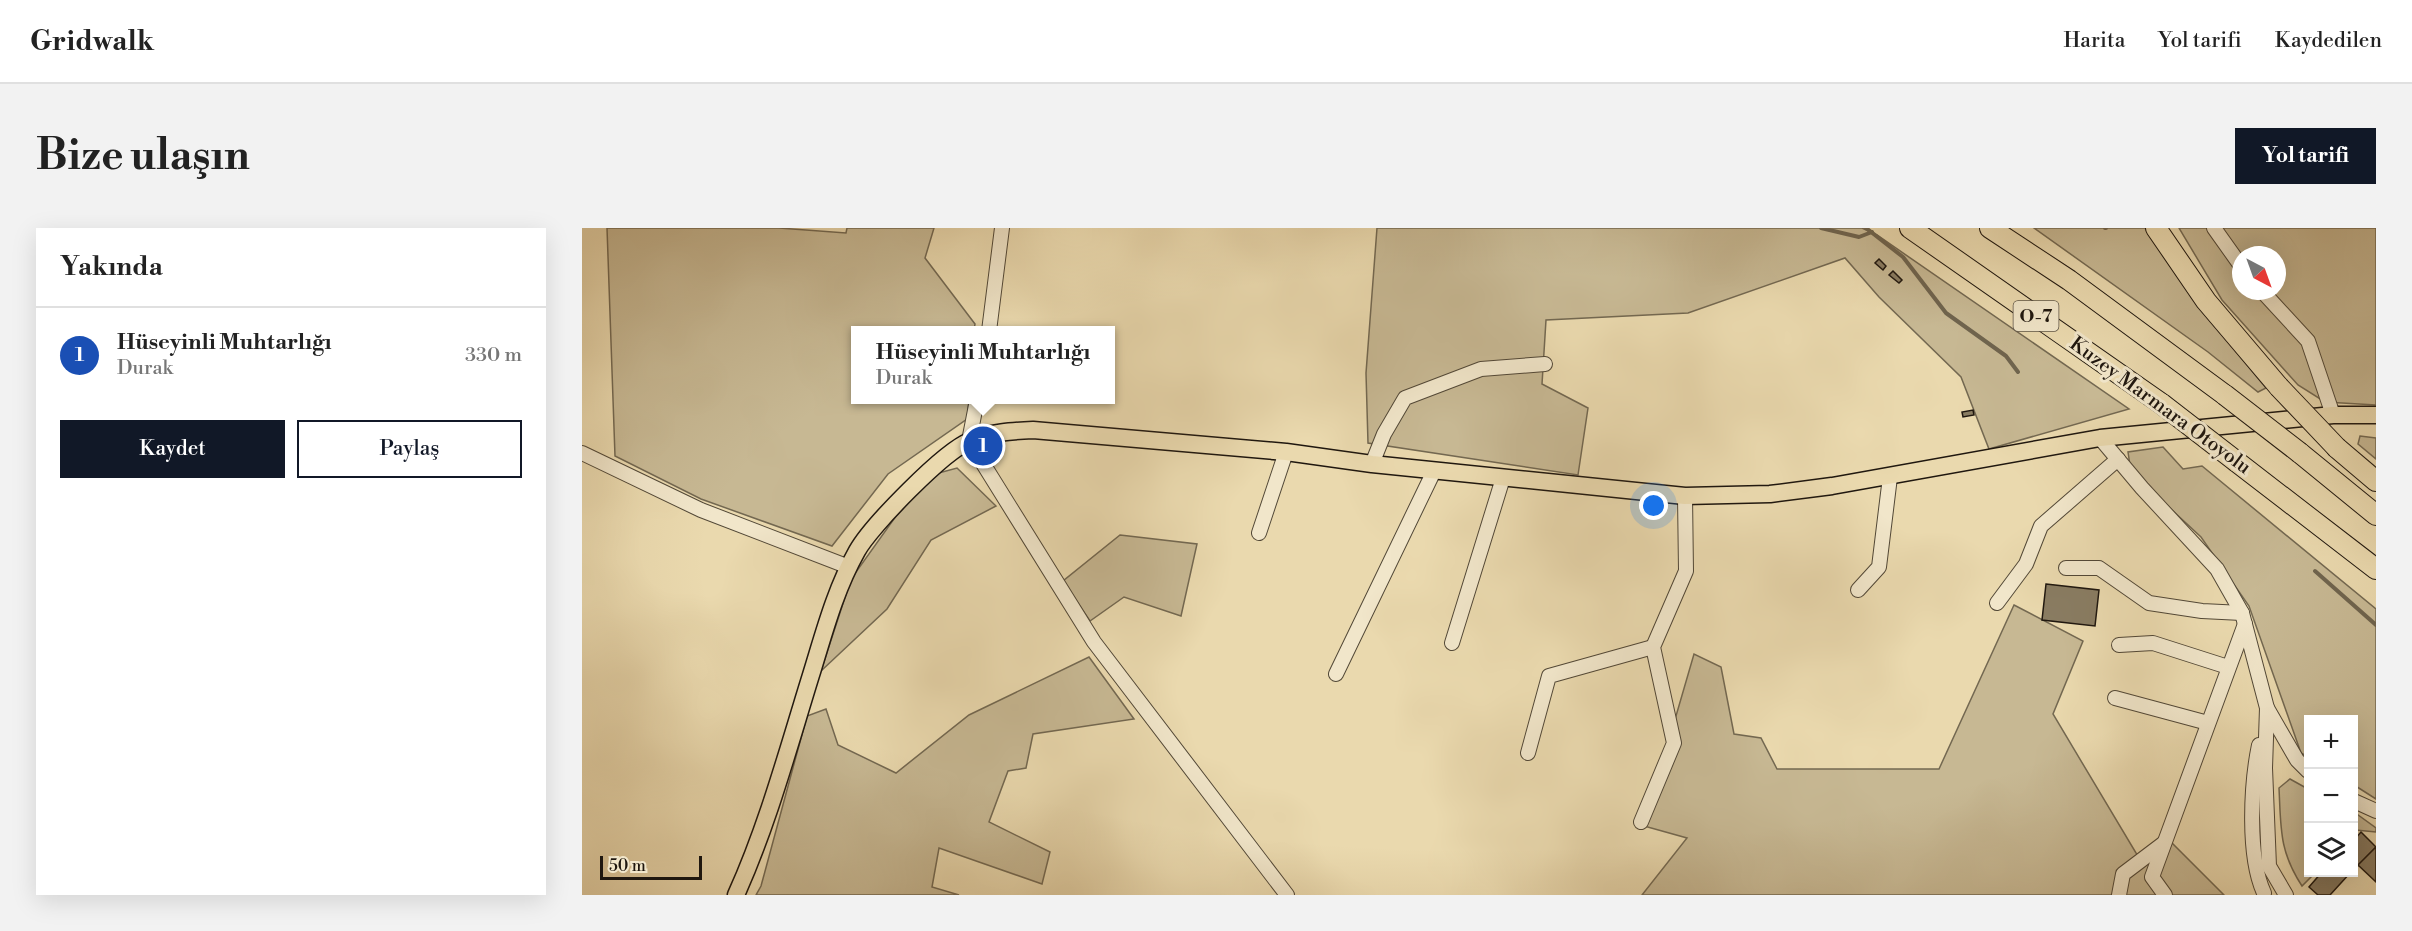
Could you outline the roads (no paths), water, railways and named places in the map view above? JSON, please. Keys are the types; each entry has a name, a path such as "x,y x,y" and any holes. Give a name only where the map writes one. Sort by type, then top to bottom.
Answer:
{"highway":[{"name":"O-7","path":"1990,228 2069,280 2225,395 2376,515"},
{"path":"2156,228 2206,301 2279,387 2337,448 2376,481"},
{"name":"Kuzey Marmara Otoyolu","path":"1914,231 2162,404 2376,569"}],"main road":[{"path":"736,895 761,835 837,590 858,549 896,505 941,460 969,441 1000,432 1033,430 1286,452 1434,471 1685,496 1770,494 1890,477 2100,438 2333,415 2376,415"}],"street":[{"path":"990,326 1002,228"},
{"path":"2214,228 2232,253"},
{"path":"2270,300 2308,342 2333,415"},
{"path":"1372,464 1384,434 1405,398 1481,369 1545,364"},
{"path":"976,404 969,441 1094,642 1287,895"},
{"path":"2100,438 2217,569 2244,618 2267,708 2297,760 2306,769"},
{"path":"1259,533 1286,452"},
{"path":"582,453 701,510 849,567"},
{"path":"1997,603 2026,564 2041,526 2118,459"},
{"path":"1336,674 1434,471"},
{"path":"1858,590 1879,567 1890,477"},
{"path":"1452,644 1503,478"},
{"path":"1641,822 1674,743 1653,647 1686,571 1685,496"},
{"path":"2066,568 2099,568 2149,603 2244,618"},
{"path":"2165,895 2152,877 2244,618"},
{"path":"2119,645 2153,643 2228,667"},
{"path":"1528,753 1549,676 1653,647"},
{"path":"2115,698 2208,723"},
{"path":"2264,893 2256,864 2252,780 2267,708"},
{"path":"2267,708 2265,768 2269,866 2286,895"},
{"path":"2358,803 2376,811"},
{"path":"2119,895 2123,874 2164,843"}],"waterway":[{"path":"1821,228 1859,237 1872,232"},
{"path":"1866,228 1903,257 1946,313 2006,356 2018,372"},
{"path":"2315,571 2376,625"}],"place":[{"name":"Hüseyinli Muhtarlığı","path":"983,446"}]}
